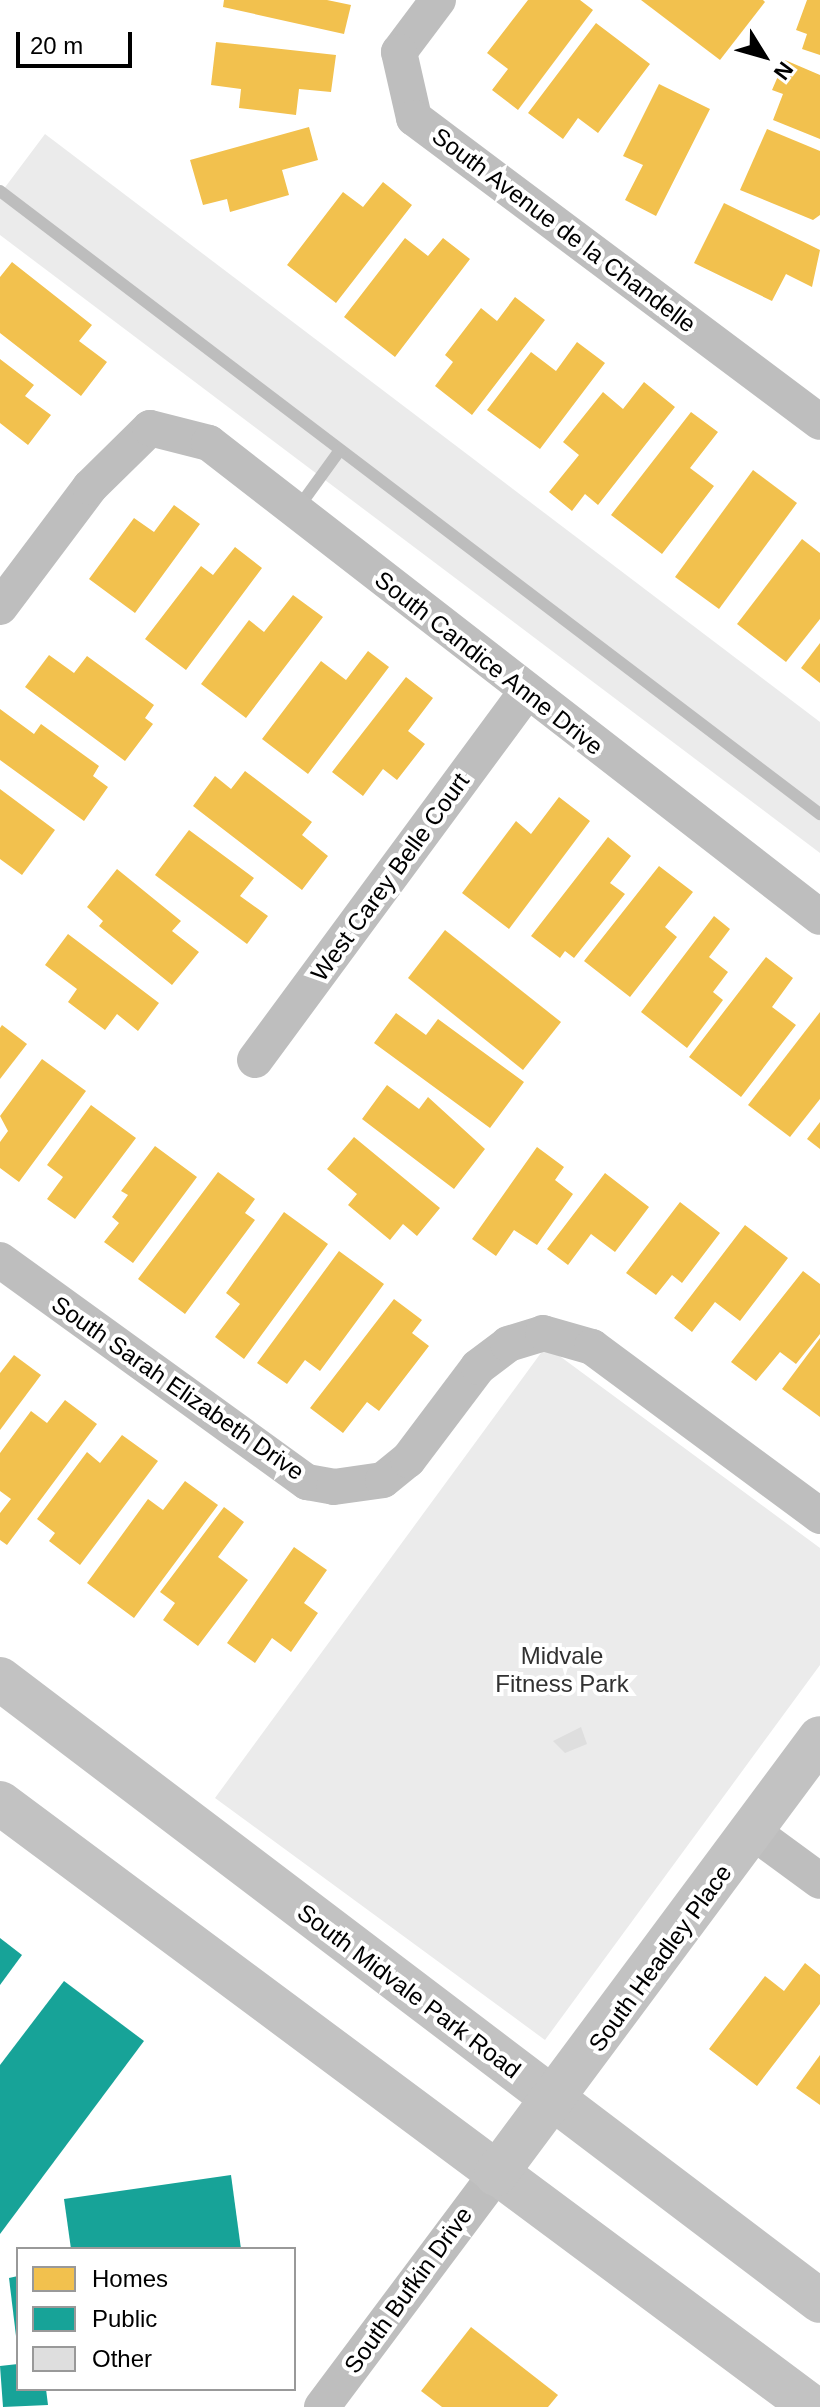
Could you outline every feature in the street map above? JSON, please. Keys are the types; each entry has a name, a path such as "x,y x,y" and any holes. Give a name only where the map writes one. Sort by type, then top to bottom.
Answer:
{"main road":[{"name":"South Midvale Park Road","path":"0,1679 820,2301"},
{"name":"South Headley Place","path":"496,2174 555,2102 820,1738"},
{"path":"0,1803 812,2407"}],"street":[{"name":"South Avenue de la Chandelle","path":"438,0 399,52 414,118 820,422"},
{"name":"South Candice Anne Drive","path":"0,607 90,487 150,428 209,443 525,694 820,917"},
{"name":"West Carey Belle Court","path":"255,1060 525,694"},
{"name":"South Sarah Elizabeth Drive","path":"0,1260 307,1482 346,1487 383,1480 408,1460 478,1367 508,1344 543,1333 592,1347 820,1516"},
{"path":"752,1831 820,1881"},
{"name":"South Bufkin Drive","path":"322,2407 496,2174"}],"green space":[{"path":"45,134 820,722 820,853 0,235 0,194"},
{"name":"Midvale Fitness Park","path":"546,1346 820,1548 820,1665 545,2040 215,1798"}],"building: Homes":[{"path":"224,0 327,0 351,5 344,34 223,7"},
{"path":"528,0 580,0 593,10 518,110 492,90 508,69 487,53"},
{"path":"641,0 763,0 765,2 720,60"},
{"path":"807,0 820,0 820,55 802,49 807,34 796,30"},
{"path":"596,23 650,64 598,133 578,118 563,139 528,113"},
{"path":"216,42 336,55 331,92 299,89 296,115 239,108 241,89 211,85"},
{"path":"785,60 820,75 820,139 773,120 783,94 772,90"},
{"path":"659,84 710,109 656,216 625,200 643,165 623,156"},
{"path":"309,127 318,160 282,170 289,195 230,212 227,199 203,205 190,160"},
{"path":"767,129 820,151 820,215 813,220 740,190"},
{"path":"383,182 412,205 336,303 287,265 343,192 363,207"},
{"path":"724,203 820,250 812,287 786,274 772,301 694,263"},
{"path":"405,238 428,256 443,238 470,259 395,357 344,317"},
{"path":"12,262 92,325 79,341 107,362 81,396 0,333 0,277"},
{"path":"515,297 545,320 472,415 435,386 453,362 445,355 481,308 497,321"},
{"path":"577,342 605,363 540,449 487,410 531,352 556,371"},
{"path":"0,359 34,385 25,396 51,415 28,445 0,423"},
{"path":"644,382 675,407 598,505 585,494 572,511 549,492 579,455 563,442 603,392 623,409"},
{"path":"691,412 718,432 690,468 714,486 662,554 611,515"},
{"path":"753,470 797,503 719,609 675,577"},
{"path":"174,505 200,524 135,613 89,579 134,518 154,532"},
{"path":"802,539 820,553 820,619 786,662 737,624"},
{"path":"235,547 262,568 186,670 145,639 201,566 213,575"},
{"path":"293,595 323,617 246,718 201,684 249,620 264,632"},
{"path":"820,643 820,683 801,668"},
{"path":"368,651 389,667 308,774 262,739 321,661 346,680"},
{"path":"49,655 74,673 87,656 154,705 145,718 153,724 125,761 25,687"},
{"path":"406,677 433,698 408,731 425,744 397,780 383,769 363,796 332,772"},
{"path":"0,709 34,734 41,724 99,766 93,776 108,787 84,821 0,760"},
{"path":"245,771 312,822 302,835 328,856 302,890 193,806 215,776 231,789"},
{"path":"0,789 55,830 22,875 0,859"},
{"path":"559,797 590,821 509,929 462,893 516,821 531,834"},
{"path":"189,830 254,878 240,896 268,916 247,944 155,875"},
{"path":"608,837 631,856 610,883 625,894 574,958 565,951 560,958 531,936"},
{"path":"659,866 693,892 665,927 677,937 630,997 584,961"},
{"path":"117,869 181,921 172,931 199,952 172,985 99,926 103,921 87,907"},
{"path":"714,916 730,929 709,957 728,972 713,992 723,1000 687,1048 641,1012"},
{"path":"445,930 561,1022 523,1070 408,978"},
{"path":"68,934 159,1003 138,1031 117,1014 105,1030 68,1002 77,989 45,965"},
{"path":"766,957 793,978 772,1007 796,1025 741,1097 689,1057"},
{"path":"820,1012 820,1099 790,1137 748,1105"},
{"path":"396,1013 426,1035 438,1019 524,1082 490,1128 374,1043"},
{"path":"2,1025 27,1044 0,1079 0,1028"},
{"path":"42,1059 86,1091 19,1182 0,1168 0,1142 8,1131 0,1116"},
{"path":"387,1085 419,1109 428,1097 485,1149 454,1189 362,1119"},
{"path":"91,1105 136,1138 75,1219 47,1199 63,1177 47,1165"},
{"path":"820,1122 820,1149 807,1139"},
{"path":"354,1137 440,1208 417,1236 403,1224 390,1240 348,1205 357,1194 327,1169"},
{"path":"155,1146 197,1177 133,1263 104,1242 119,1223 112,1217 128,1195 121,1191"},
{"path":"537,1147 564,1167 555,1180 573,1194 537,1245 514,1230 496,1256 472,1239"},
{"path":"218,1172 255,1199 245,1213 255,1220 185,1314 138,1279"},
{"path":"605,1173 649,1207 615,1252 591,1234 568,1265 547,1249"},
{"path":"680,1202 720,1233 682,1283 672,1275 656,1295 626,1273"},
{"path":"284,1212 328,1244 244,1359 215,1337 240,1304 226,1293"},
{"path":"745,1225 788,1258 740,1321 715,1302 692,1332 674,1318"},
{"path":"339,1251 384,1284 320,1371 305,1360 287,1384 257,1363"},
{"path":"803,1271 820,1284 820,1334 796,1364 780,1352 756,1381 731,1362"},
{"path":"394,1299 422,1320 412,1333 429,1346 379,1411 367,1402 343,1433 310,1408"},
{"path":"820,1338 820,1417 782,1389"},
{"path":"14,1355 41,1375 0,1430 0,1373"},
{"path":"65,1400 97,1424 7,1545 0,1540 0,1513 11,1499 0,1491 0,1453 31,1411 47,1423"},
{"path":"122,1435 158,1461 80,1565 49,1541 55,1533 37,1519 87,1452 100,1463"},
{"path":"185,1481 218,1505 134,1618 87,1583 148,1499 163,1510"},
{"path":"224,1507 244,1522 218,1557 248,1580 198,1646 163,1620 175,1603 160,1592"},
{"path":"294,1547 327,1570 304,1603 318,1613 291,1652 272,1638 255,1663 227,1643"},
{"path":"805,1963 820,1975 820,2004 757,2086 709,2049 765,1976 784,1991"},
{"path":"820,2055 820,2105 796,2088"},
{"path":"471,2327 558,2395 548,2407 442,2407 421,2391"}],"building: Public":[{"path":"0,1938 22,1955 0,1985"},
{"path":"64,1981 144,2041 0,2234 0,2065"},
{"path":"231,2175 241,2247 71,2247 64,2199"},
{"path":"16,2276 16,2336 9,2278"},
{"path":"16,2364 16,2391 46,2391 48,2405 3,2407 0,2366"}],"building: Other":[{"path":"581,1727 587,1744 565,1753 553,1741"}],"waterway":[{"path":"0,191 820,814"},
{"path":"306,497 340,450"}]}
